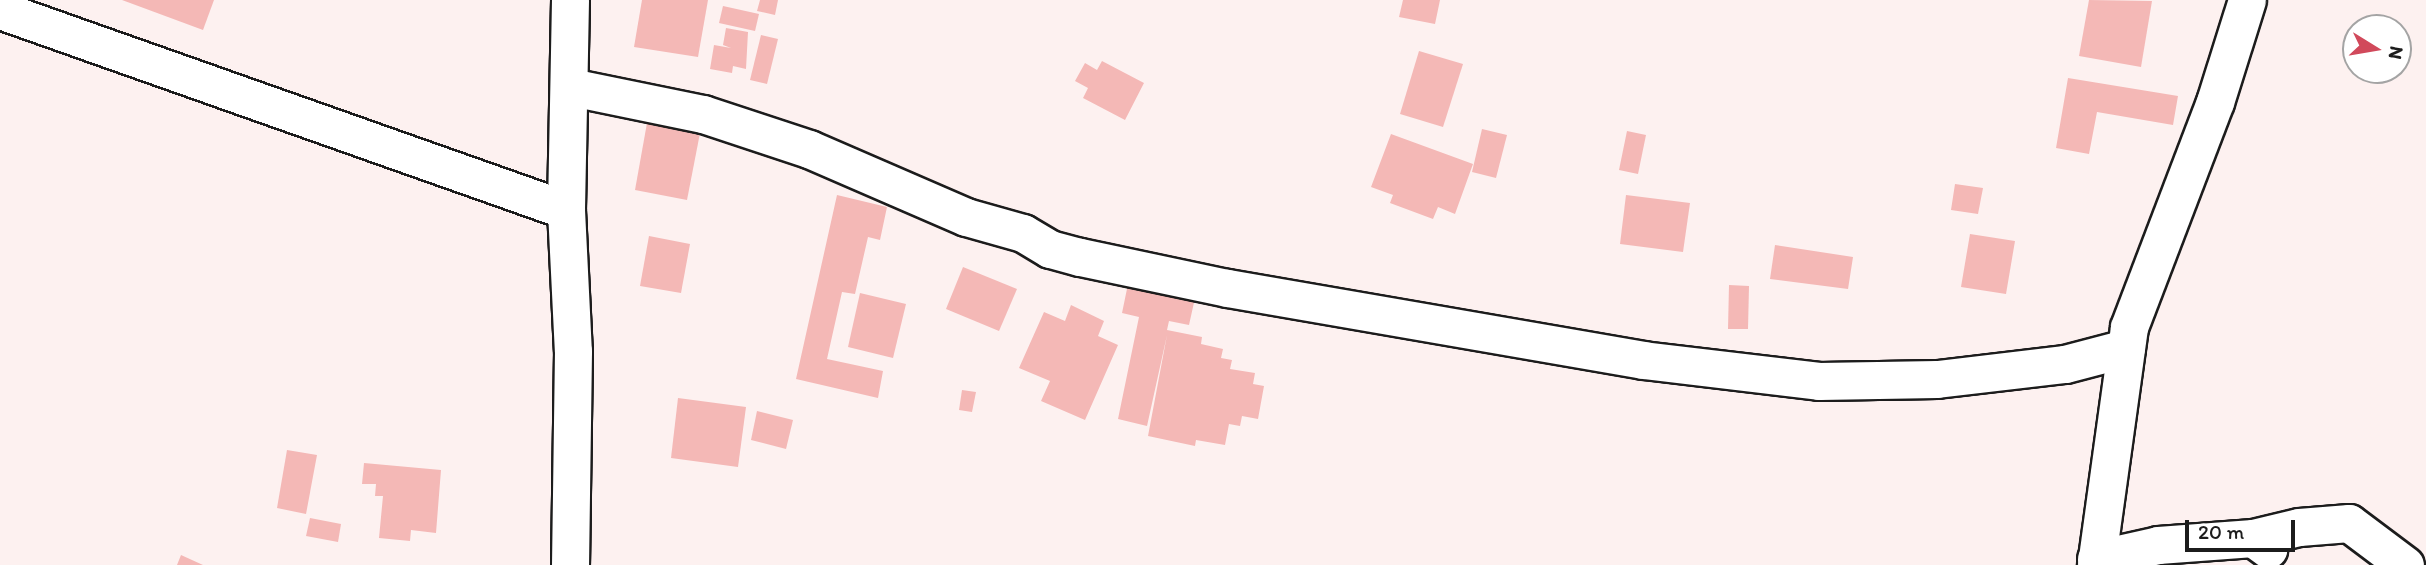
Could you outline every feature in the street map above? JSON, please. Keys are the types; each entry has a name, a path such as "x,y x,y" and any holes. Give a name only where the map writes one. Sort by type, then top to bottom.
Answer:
{"street":[{"path":"570,0 571,87 566,210 573,351 570,565"},
{"path":"2247,0 2215,102 2129,327 2096,562 2158,545 2261,544 2299,527 2349,523 2405,565"},
{"path":"0,10 566,210"},
{"path":"571,87 704,114 769,136 966,217 1023,233 1050,248 1080,257 1227,288 1643,360 1819,381 1937,379 2065,364 2126,348"}],"building":[{"path":"122,0 214,0 203,30"},
{"path":"642,0 708,0 698,57 634,47"},
{"path":"760,0 778,0 775,15 757,11"},
{"path":"1403,0 1440,0 1435,24 1399,17"},
{"path":"2089,0 2152,1 2141,67 2079,56"},
{"path":"723,6 759,14 755,31 719,23"},
{"path":"726,28 748,32 746,69 733,66 732,73 710,69 714,45 731,48 723,45"},
{"path":"761,35 778,39 767,84 750,80"},
{"path":"1419,51 1463,64 1443,127 1400,114"},
{"path":"1102,61 1144,83 1125,120 1083,98 1088,88 1075,81 1085,63 1097,70"},
{"path":"2068,78 2178,96 2173,125 2097,112 2089,154 2056,148"},
{"path":"647,123 700,133 687,200 635,190"},
{"path":"1482,129 1507,135 1496,178 1472,172"},
{"path":"1627,131 1646,135 1638,174 1619,170"},
{"path":"1391,134 1473,164 1455,214 1438,207 1433,219 1390,203 1393,195 1371,187"},
{"path":"1955,184 1983,188 1978,214 1951,210"},
{"path":"837,195 887,207 880,240 868,237 855,294 842,292 827,359 883,371 878,398 796,379"},
{"path":"1626,195 1690,203 1683,252 1620,244"},
{"path":"1970,234 2015,241 2006,294 1961,287"},
{"path":"649,236 690,244 681,293 640,286"},
{"path":"1775,245 1853,257 1848,289 1770,279"},
{"path":"963,267 1017,289 999,331 946,309"},
{"path":"1128,284 1195,298 1189,325 1169,321 1167,330 1202,337 1201,344 1223,349 1221,358 1232,360 1230,369 1255,373 1253,384 1264,386 1258,419 1242,416 1240,426 1229,424 1225,445 1196,440 1195,446 1148,436 1167,335 1147,426 1118,419 1139,317 1122,313"},
{"path":"1729,285 1749,286 1748,329 1728,329"},
{"path":"860,293 906,304 893,358 848,347"},
{"path":"1071,305 1104,321 1098,336 1118,345 1085,420 1041,401 1050,381 1019,368 1044,312 1065,321"},
{"path":"962,390 976,392 972,412 959,410"},
{"path":"678,398 746,407 738,467 671,458"},
{"path":"757,411 793,420 786,449 751,440"},
{"path":"287,450 317,455 306,514 277,508"},
{"path":"364,463 441,470 436,533 411,530 410,541 379,538 383,496 375,496 376,484 362,484"},
{"path":"310,518 341,524 338,542 306,536"},
{"path":"181,555 203,565 177,565"}]}
